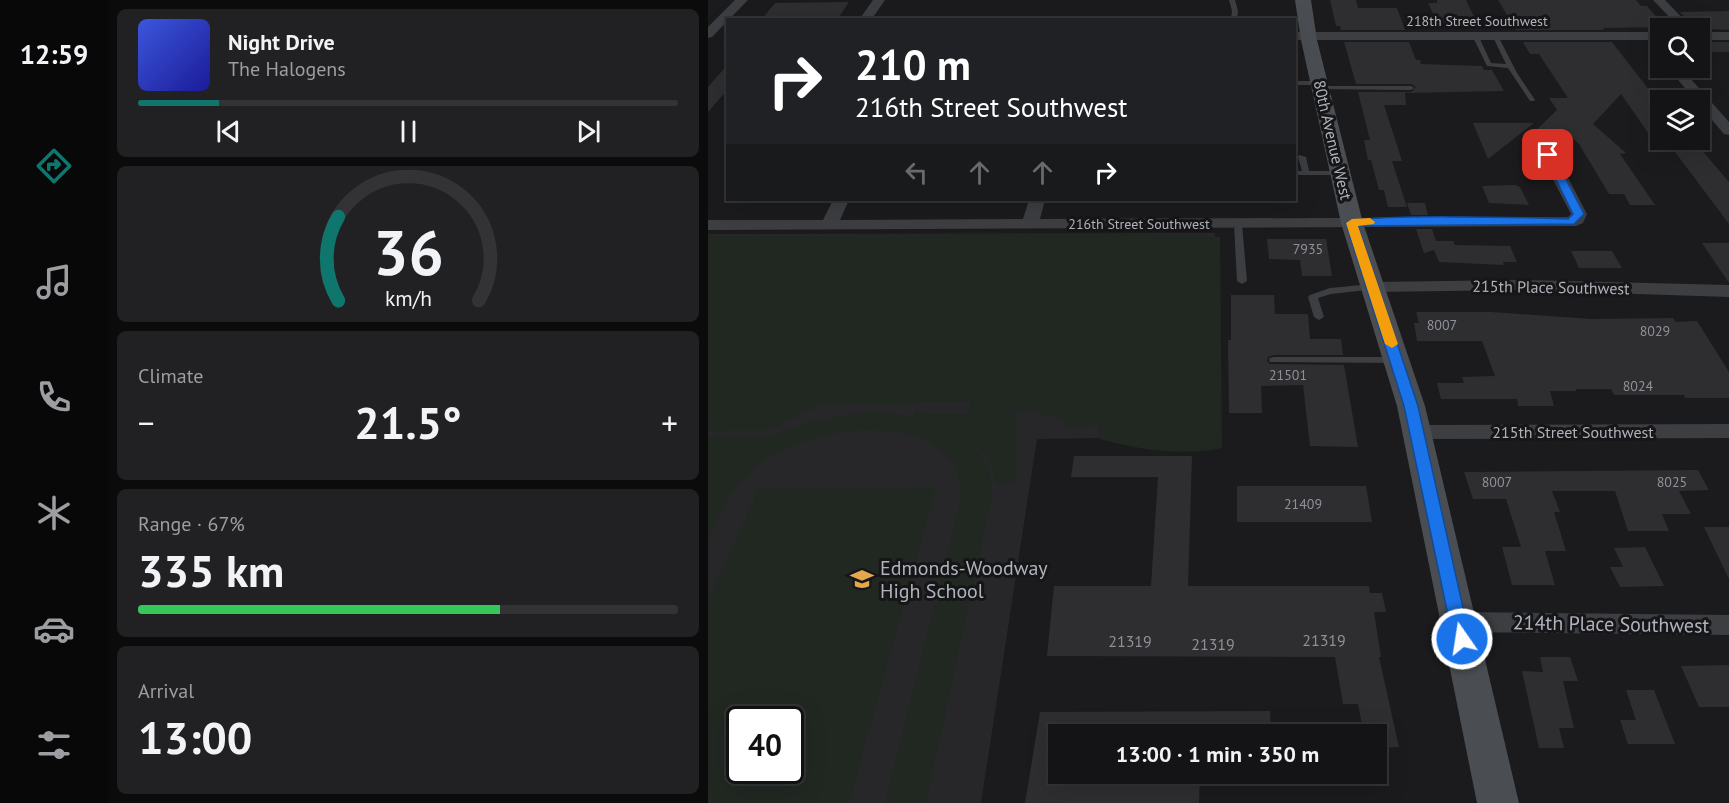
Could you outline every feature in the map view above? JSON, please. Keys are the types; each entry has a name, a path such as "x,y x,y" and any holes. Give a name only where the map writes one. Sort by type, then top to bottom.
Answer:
{"street":[{"path":"708,36 742,0"},
{"path":"866,18 879,0"},
{"name":"80th Avenue West","path":"1303,0 1302,36 1311,85 1340,173 1352,223 1411,406 1498,803"},
{"path":"1659,0 1676,18"},
{"path":"708,36 726,37"},
{"name":"218th Street Southwest","path":"1302,36 1647,36"},
{"path":"1647,36 1650,40"},
{"path":"1710,36 1729,36"},
{"path":"1683,78 1729,131"},
{"name":"216th Street Southwest","path":"708,225 1570,222 1579,214 1548,155"},
{"path":"829,225 841,201"},
{"path":"1030,224 1037,201"},
{"name":"215th Place Southwest","path":"1372,287 1520,285 1729,291"},
{"name":"215th Street Southwest","path":"1416,432 1729,431"},
{"name":"214th Place Southwest","path":"1458,622 1729,625"}],"lane":[{"path":"1232,0 1234,18"},
{"path":"1475,35 1489,65 1511,66"},
{"path":"1495,35 1532,100"},
{"path":"1311,85 1411,88"},
{"path":"1302,157 1306,173"},
{"path":"1296,173 1340,173"},
{"path":"1238,224 1242,281"},
{"path":"1319,317 1313,297 1330,291 1372,287"},
{"path":"1274,360 1397,360"}],"shaded area":[{"name":"Edmonds-Woodway High School","path":"1215,233 1219,436 1037,439 981,803 708,803 708,234"},
{"path":"1145,234 1220,237 1222,448 1191,452 1145,449 1100,439 1097,425 1063,429 1063,419 1031,412 980,413 1015,414 1016,482 996,483 984,455 972,442 988,469 991,501 926,803 885,803 960,502 959,478 950,460 936,446 917,437 873,430 831,434 776,454 751,471 735,488 708,538 708,437 773,435 803,424 852,414 876,412 916,416 914,415 916,409 922,414 969,414 971,402 915,402 914,405 821,405 771,430 708,431 708,235"},
{"path":"936,488 849,803 708,803 708,600 759,489"}],"building":[{"path":"1330,0 1356,0 1358,8 1397,8 1405,30 1341,30 1340,26 1336,26"},
{"path":"1437,0 1466,0 1478,25 1438,24 1428,3 1437,3"},
{"path":"1498,0 1636,0 1641,6 1647,6 1657,18 1650,18 1650,27 1603,28 1604,30 1516,30"},
{"path":"849,2 838,18 763,18 775,3"},
{"path":"1729,11 1729,30 1710,29 1710,18 1685,18 1680,12"},
{"path":"1344,42 1409,42 1416,60 1420,60 1421,64 1482,66 1484,70 1492,70 1504,91 1405,93 1406,105 1384,105 1402,161 1392,161 1407,207 1388,207 1384,190 1379,190 1371,160 1368,160 1364,140 1370,140 1358,92 1411,92 1416,87 1411,84 1356,84"},
{"path":"1523,42 1612,42 1650,91 1650,136 1621,94 1593,124 1626,153 1620,154 1655,205 1630,205 1624,194 1609,194 1579,144 1572,138 1554,133 1533,133 1557,110 1549,98 1568,98 1539,54 1530,54"},
{"path":"1710,42 1729,42 1729,52 1710,52"},
{"path":"726,66 726,91 708,112 708,87"},
{"path":"1473,123 1534,123 1488,159"},
{"path":"1674,150 1702,150 1729,182 1729,224"},
{"path":"1515,185 1520,187 1529,205 1489,203 1482,186"},
{"path":"1407,203 1425,203 1428,215 1411,215"},
{"path":"1416,229 1432,229 1436,241 1453,241 1455,245 1510,246 1517,262 1503,262 1504,265 1439,262 1434,250 1424,253"},
{"path":"1267,239 1326,239 1332,276 1302,276 1300,260 1269,259"},
{"path":"1702,243 1729,243 1729,283"},
{"path":"1571,251 1612,251 1622,268 1579,268"},
{"path":"1231,295 1274,295 1275,314 1308,314 1310,339 1341,339 1343,355 1274,355 1268,357 1267,361 1270,364 1344,365 1358,447 1310,446 1303,385 1261,386 1262,413 1229,413 1228,340 1231,340"},
{"path":"1416,312 1491,312 1592,319 1673,318 1676,322 1697,321 1729,372 1729,398 1685,398 1684,395 1614,395 1611,389 1576,389 1576,391 1550,391 1554,406 1518,406 1517,399 1441,399 1437,383 1464,383 1462,377 1495,376 1482,341 1417,341 1414,323 1419,323"},
{"path":"1074,456 1192,456 1188,586 1369,586 1370,593 1382,593 1386,612 1374,612 1381,657 1379,657 1399,747 1387,748 1387,724 1362,724 1358,704 1343,704 1335,657 1047,656 1054,586 1151,586 1158,477 1071,477"},
{"path":"1698,470 1709,490 1679,491 1691,514 1662,514 1669,531 1628,531 1615,491 1552,491 1560,512 1554,512 1566,551 1545,551 1555,585 1512,585 1502,547 1521,547 1506,499 1473,499 1464,472"},
{"path":"1237,486 1366,486 1372,522 1237,522"},
{"path":"1704,527 1729,527 1729,579"},
{"path":"1645,547 1664,586 1620,587 1610,567 1623,567 1614,548"},
{"path":"1540,657 1570,657 1578,681 1563,681 1574,728 1559,728 1564,748 1539,748 1522,671 1543,672"},
{"path":"1729,665 1729,707 1699,707 1681,666"},
{"path":"1626,690 1654,690 1675,744 1628,744 1620,720 1636,720"},
{"path":"1270,711 1271,724 1048,724 1048,784 1200,784 1199,803 1025,803 1040,712"}],"slow traffic":[{"path":"1370,222 1352,223 1392,344"}],"place":[{"name":"Edmonds-Woodway High School","path":"862,579"}],"route":[{"path":"1462,639 1411,406 1352,223 1383,221 1570,222 1577,219 1579,214 1548,155"}]}
